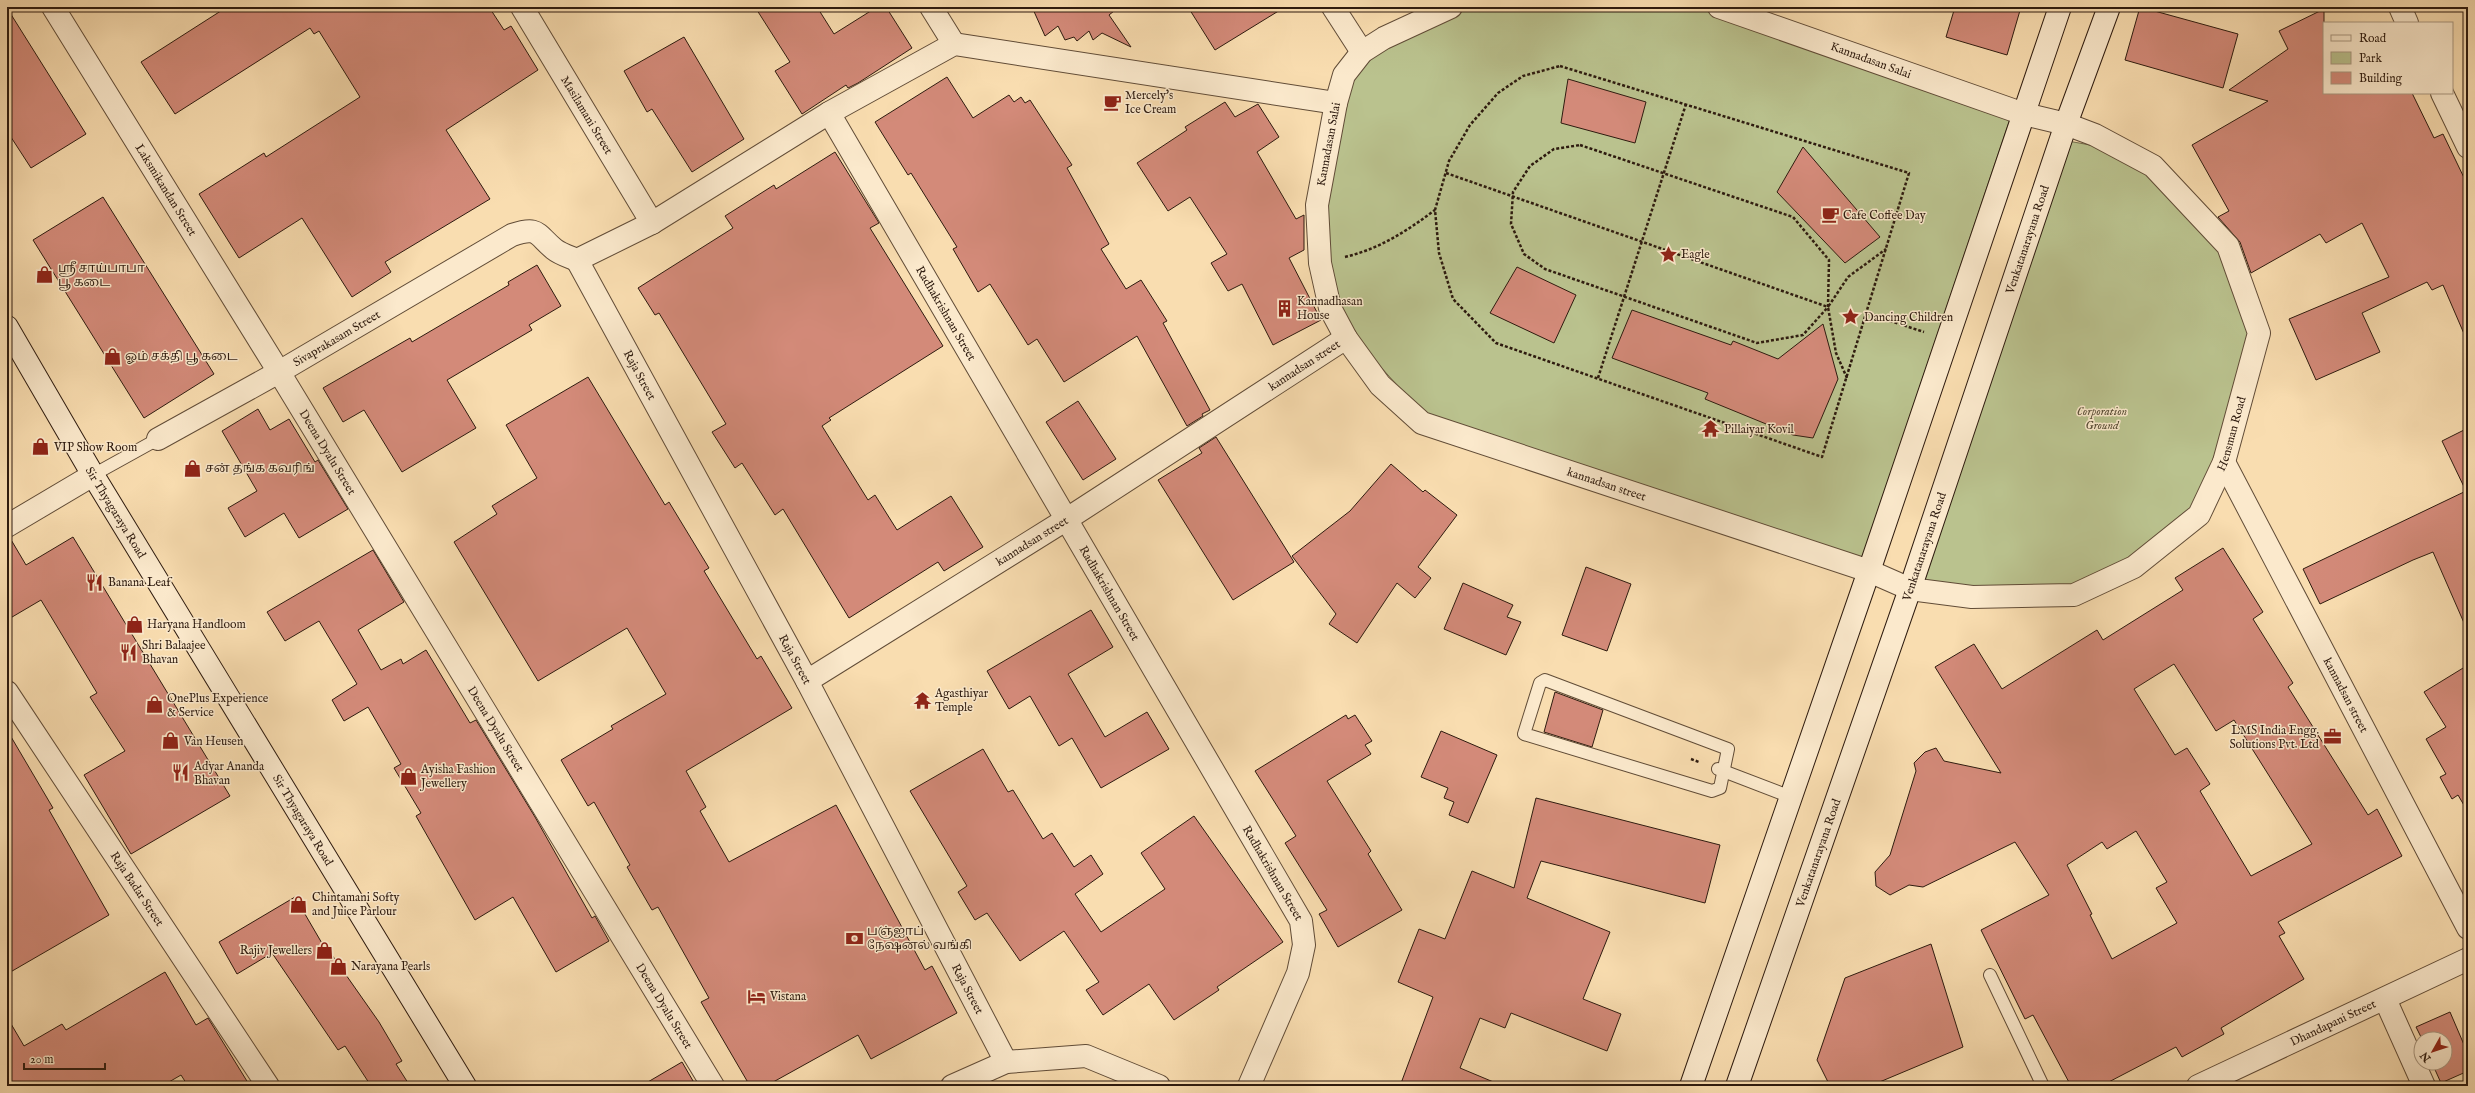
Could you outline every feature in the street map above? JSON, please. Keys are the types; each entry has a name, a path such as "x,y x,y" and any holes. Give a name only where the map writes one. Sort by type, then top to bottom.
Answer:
{"street":[{"name":"Laksmikandan Street","path":"53,7 279,372"},
{"name":"Masilamani Street","path":"522,7 652,223"},
{"path":"931,7 954,44"},
{"path":"1333,7 1362,52"},
{"name":"Kannadasan Salai","path":"1346,338 1330,308 1320,264 1317,205 1336,103 1344,75 1362,52 1384,38 1451,7"},
{"path":"1691,1086 1870,571 2060,7"},
{"name":"Venkatanarayana Road","path":"1737,1086 1910,589 2066,124 2109,7"},
{"path":"2400,7 2408,22"},
{"name":"Kannadasan Salai","path":"1728,8 2024,114"},
{"path":"577,260 652,223 829,113 954,44 1336,103"},
{"path":"2442,94 2468,147"},
{"name":"Radhakrishnan Street","path":"829,113 1301,921 1304,945 1298,973 1249,1086"},
{"name":"Hensman Road","path":"1870,571 1910,589 1972,597 2074,594 2134,567 2199,515 2224,462 2259,333 2228,246 2153,166 2095,135 2066,124 2024,114"},
{"name":"Sivaprakasam Street","path":"158,439 279,372 512,235 527,230 535,233 542,236 554,250 577,260"},
{"name":"Raja Street","path":"577,260 807,681 1006,1062"},
{"name":"Sir Thyagaraya Road","path":"7,327 93,474 465,1086"},
{"name":"kannadsan street","path":"807,681 1067,519 1346,338 1380,385 1422,423 1870,571"},
{"name":"Deena Dyalu Street","path":"279,372 713,1086"},
{"name":"kannadsan street","path":"2224,462 2468,928"},
{"path":"7,526 93,474"},
{"name":"Raja Badar Street","path":"7,692 268,1086"},
{"name":"Dhandapani Street","path":"2198,1086 2468,959"},
{"path":"2385,999 2424,1086"},
{"path":"952,1086 1006,1062 1086,1056 1159,1086"}],"lane":[{"name":"Sivaprakasam Street","path":"93,474 158,439"},
{"path":"1545,680 1728,749 1725,771 1720,788 1712,791 1523,732 1540,683 1545,680"},
{"path":"1725,771 1791,797"},
{"path":"1990,975 2043,1086"}],"path":[{"path":"1560,66 1909,173 1822,457 1496,343 1453,300 1439,253 1435,210 1446,173 1449,161 1470,124 1498,93 1523,76 1560,66"},
{"path":"1598,378 1686,104"},
{"path":"1847,378 1836,353 1828,308 1829,260 1793,217 1580,145 1554,149 1530,166 1513,196 1511,224 1524,254 1545,270 1757,343 1802,335 1828,308 1848,277 1886,249"},
{"path":"1446,173 1828,308"},
{"path":"1320,264 1361,253 1394,238 1435,210"},
{"path":"1866,313 1948,339"}],"green space":[{"path":"1440,7 1701,7 1750,20 2011,116 1861,561 1425,416 1351,334 1335,305 1312,201 1338,80"},
{"name":"Corporation Ground","path":"2062,140 2096,146 2151,176 2223,252 2253,336 2220,460 2195,510 2133,560 2076,586 1978,588 1919,581"}],"building":[{"path":"227,7 489,7 504,30 511,26 538,70 446,130 490,199 385,262 391,272 352,297 302,218 239,258 199,194 264,153 266,157 360,97 319,31 314,34 310,28 175,114 141,62"},
{"path":"755,7 817,7 834,34 877,7 886,7 912,48 858,83 848,88 846,85 802,114 775,71 790,62"},
{"path":"1032,7 1119,7 1109,15 1131,47 1102,33 1093,40 1089,31 1077,41 1074,37 1065,40 1058,26 1045,36"},
{"path":"1188,7 1285,7 1215,50"},
{"path":"1955,7 2021,7 2007,55 1946,37"},
{"path":"2140,7 2238,34 2223,88 2125,60"},
{"path":"7,8 86,134 31,168 7,131"},
{"path":"2324,9 2323,94 2412,94 2434,138 2443,134 2468,186 2468,343 2443,285 2432,290 2427,282 2362,313 2380,352 2316,380 2289,319 2389,277 2362,223 2326,243 2320,234 2251,273 2240,242 2218,217 2229,211 2192,145 2268,101 2229,90 2288,49 2279,31"},
{"path":"684,37 744,139 692,172 652,109 647,112 624,71"},
{"path":"947,77 973,118 1009,95 1014,102 1021,97 1025,103 1030,100 1072,165 1067,168 1109,244 1101,249 1126,289 1141,280 1167,321 1163,323 1210,410 1202,414 1203,416 1187,426 1137,336 1064,382 1037,339 1028,345 990,284 978,292 953,249 957,247 911,173 908,175 875,122"},
{"path":"1568,79 1646,102 1635,143 1561,123"},
{"path":"1225,102 1235,117 1258,104 1279,137 1257,152 1296,219 1304,215 1304,250 1289,258 1321,320 1273,345 1242,284 1228,291 1211,263 1227,254 1190,197 1168,211 1137,163 1187,130 1185,127"},
{"name":"Cafe Coffee Day","path":"1803,147 1880,237 1845,263 1777,192"},
{"path":"835,152 879,223 870,228 943,346 829,418 831,420 822,426 868,500 875,495 897,530 951,496 983,547 944,571 938,562 849,618 783,509 775,515 742,463 735,468 712,432 726,424 659,313 655,315 638,288 733,228 725,216 774,185 776,189"},
{"path":"103,197 214,374 144,418 33,240"},
{"path":"537,265 561,306 529,325 532,330 447,380 476,428 402,472 364,410 343,422 323,388 410,338 412,342 509,285 508,282"},
{"path":"1517,267 1576,295 1554,343 1490,313"},
{"path":"1632,310 1731,345 1733,341 1778,359 1823,324 1838,379 1813,438 1793,435 1705,399 1708,393 1612,358"},
{"path":"588,377 665,505 669,502 709,568 704,571 757,659 761,656 792,708 686,771 706,807 700,811 729,862 836,805 925,970 932,966 957,1013 871,1059 858,1035 766,1086 750,1086 701,1002 709,998 658,907 652,910 627,867 630,865 594,802 588,806 561,760 613,729 611,726 666,694 627,628 538,681 454,542 497,514 492,506 537,478 506,425"},
{"path":"1078,401 1116,459 1083,480 1046,422"},
{"path":"258,409 270,430 289,419 315,462 318,460 348,509 299,538 284,513 245,537 228,508 257,491 222,431"},
{"path":"2468,428 2468,632 2433,552 2320,604 2303,569 2466,491 2442,441"},
{"path":"1216,437 1294,562 1233,600 1158,480 1202,453 1199,448"},
{"path":"1391,464 1423,492 1425,490 1457,515 1418,567 1431,578 1415,598 1397,583 1357,643 1329,624 1336,614 1292,556 1350,511"},
{"path":"73,537 230,796 131,854 84,775 125,751 90,697 97,693 41,600 7,620 7,538 10,538 26,565"},
{"path":"2223,548 2263,612 2253,619 2293,683 2288,687 2368,815 2377,809 2402,856 2278,922 2285,933 2279,936 2304,979 2221,1028 2224,1034 2182,1057 2176,1047 2101,1086 2071,1086 2033,1015 2025,1019 1981,930 2049,895 2015,842 1923,887 1909,885 1890,895 1876,886 1875,872 1890,855 1916,771 1914,763 1925,752 1936,748 1944,761 2001,773 1935,667 1974,644 2002,689 2097,630 2103,640 2183,590 2175,578","holes":["2174,664 2216,731 2234,720 2312,844 2251,876 2200,791 2210,784 2187,748 2175,755 2134,689","2136,831 2167,882 2156,888 2177,923 2112,959 2090,915 2092,914 2067,865 2102,842 2107,849"]},
{"path":"373,550 404,602 358,630 381,670 401,659 403,664 426,650 470,723 476,720 535,817 592,918 595,916 609,941 556,972 513,897 475,920 416,816 421,813 394,768 401,764 368,707 344,721 332,700 357,684 319,621 285,641 267,612"},
{"path":"1586,567 1631,584 1607,651 1562,635"},
{"path":"1463,583 1513,605 1507,617 1521,622 1506,655 1444,629"},
{"path":"1091,610 1113,647 1068,674 1105,737 1147,712 1169,749 1101,788 1072,738 1059,746 1030,696 1009,709 987,671"},
{"path":"2468,665 2468,812 2458,795 2452,799 2440,777 2446,774 2426,739 2446,727 2424,692"},
{"path":"1555,692 1603,710 1592,747 1544,732"},
{"path":"1346,715 1348,719 1355,715 1372,741 1365,745 1371,754 1327,781 1371,851 1368,854 1402,910 1338,947 1319,914 1327,910 1285,843 1296,836 1255,771"},
{"path":"7,730 53,808 49,810 109,915 7,974"},
{"path":"1441,731 1497,755 1468,823 1449,815 1454,802 1444,798 1448,788 1421,777"},
{"path":"983,749 1008,792 1013,790 1043,839 1052,833 1074,867 1091,855 1103,874 1075,894 1101,932 1165,889 1141,853 1194,816 1283,942 1217,987 1219,990 1174,1020 1149,984 1103,1015 1086,990 1099,982 1064,931 1020,961 987,913 975,920 958,892 967,886 910,791"},
{"path":"1536,798 1720,845 1705,903 1541,861 1527,898 1610,932 1583,999 1621,1014 1607,1051 1511,1013 1505,1028 1480,1018 1460,1068 1503,1086 1400,1086 1433,997 1398,982 1419,929 1445,939 1472,871 1514,888"},
{"path":"295,897 330,957 332,955 379,1022 402,1061 396,1064 410,1086 371,1086 345,1046 338,1050 272,953 237,974 219,942"},
{"path":"1931,944 1963,1047 1870,1086 1830,1086 1817,1060 1845,978"},
{"path":"165,972 196,1025 208,1018 250,1086 188,1086 181,1075 162,1086 7,1086 7,1017 24,1046 62,1024 66,1030"},
{"path":"2450,1012 2468,1054 2468,1071 2441,1083 2436,1071 2453,1071 2453,1031 2418,1031 2416,1027"},
{"path":"682,1062 696,1086 641,1086"}],"place":[{"name":"Mercely's Ice Cream","path":"1112,102"},
{"name":"Cafe Coffee Day","path":"1830,215"},
{"name":"Eagle","path":"1668,254"},
{"name":"ஶ்ரீ சாய்பாபா பூ கடை","path":"45,275"},
{"name":"Kannadhasan House","path":"1284,308"},
{"name":"Dancing Children","path":"1851,317"},
{"name":"ஓம் சக்தி பூ கடை","path":"112,356"},
{"name":"Pillaiyar Kovil","path":"1711,429"},
{"name":"VIP Show Room","path":"41,447"},
{"name":"சன் தங்க கவரிங்","path":"192,468"},
{"name":"Banana Leaf","path":"95,582"},
{"name":"Haryana Handloom","path":"134,624"},
{"name":"Shri Balaajee Bhavan","path":"129,652"},
{"name":"Agasthiyar Temple","path":"922,700"},
{"name":"OnePlus Experience & Service","path":"154,705"},
{"name":"LMS India Engg. Solutions Pvt. Ltd","path":"2332,737"},
{"name":"Van Heusen","path":"171,741"},
{"name":"Adyar Ananda Bhavan","path":"181,773"},
{"name":"Ayisha Fashion Jewellery","path":"408,776"},
{"name":"Chintamani Softy and Juice Parlour","path":"299,904"},
{"name":"பஞ்ஐாப் நேஷனல் வங்கி","path":"854,938"},
{"name":"Rajiv Jewellers","path":"325,950"},
{"name":"Narayana Pearls","path":"338,966"},
{"name":"Vistana","path":"757,996"}]}
